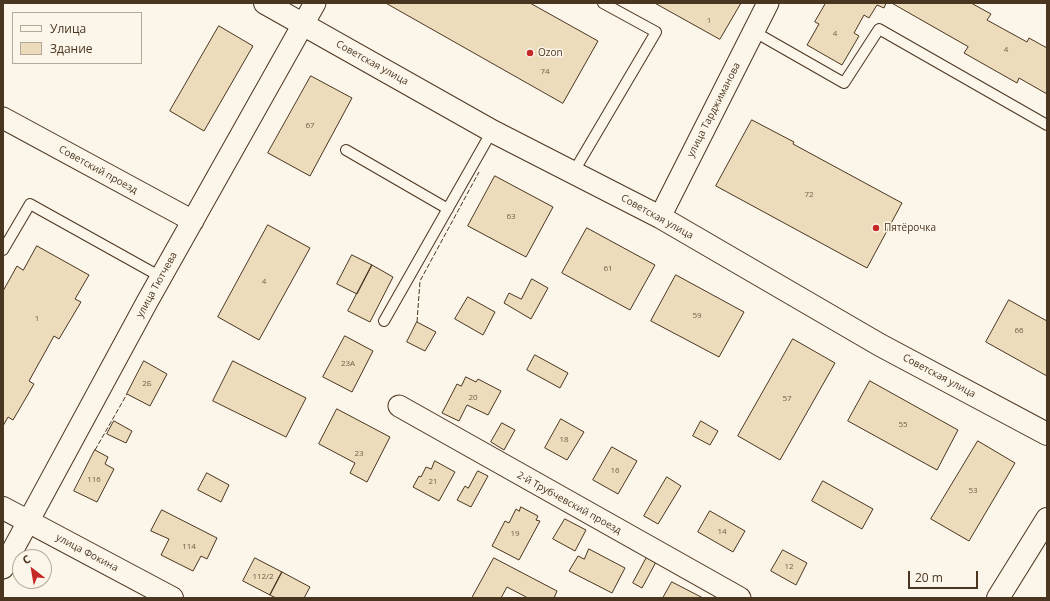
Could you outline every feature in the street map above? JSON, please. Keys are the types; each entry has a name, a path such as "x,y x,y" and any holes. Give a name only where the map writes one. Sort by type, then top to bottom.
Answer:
{"main road":[{"name":"Советская улица","path":"265,3 492,131 660,217 880,345 1047,434"},
{"name":"улица Фокина","path":"3,508 172,598"},
{"path":"998,598 1047,519"}],"street":[{"name":"улица Тютчева","path":"3,568 161,277 315,3"},
{"name":"улица Тарджиманова","path":"660,217 766,4"},
{"name":"Советский проезд","path":"3,118 193,221"},
{"name":"2-й Трубчевский проезд","path":"398,406 740,598"}],"lane":[{"path":"574,173 656,32 603,3"},
{"path":"753,31 844,83 879,29 1047,124"},
{"path":"384,321 492,131"},
{"path":"346,150 448,209"},
{"path":"3,250 30,204 161,277"}],"building":[{"path":"386,3 530,3 598,41 563,103"},
{"path":"655,3 741,3 720,39"},
{"path":"826,3 886,3 884,8 877,5 869,18 864,15 854,33 859,36 842,65 807,45 819,24 815,22"},
{"path":"892,3 971,3 991,14 987,20 1027,42 1029,38 1047,48 1047,94 1019,78 1017,83 964,53 968,47"},
{"path":"219,26 253,46 204,131 170,111"},
{"path":"311,76 352,98 310,176 268,153"},
{"path":"752,120 902,203 867,268 716,186"},
{"path":"495,176 553,207 526,257 468,226"},
{"path":"268,225 310,248 259,340 218,317"},
{"path":"587,228 655,265 630,310 562,273"},
{"path":"37,246 89,275 75,299 81,302 59,339 54,336 29,381 34,384 13,420 8,417 3,426 3,291 17,266 23,270"},
{"path":"352,255 372,265 357,294 337,284"},
{"path":"372,265 393,277 370,322 348,311"},
{"path":"676,275 744,312 719,357 651,321"},
{"path":"532,279 548,288 531,319 504,303 509,293 521,299"},
{"path":"468,297 495,312 483,335 455,319"},
{"path":"1009,300 1047,321 1047,376 986,342"},
{"path":"417,322 436,332 425,351 407,342"},
{"path":"345,336 373,351 352,392 323,377"},
{"path":"793,339 835,363 780,460 738,436"},
{"path":"535,355 568,373 560,388 527,370"},
{"path":"144,361 167,374 150,406 127,394"},
{"path":"233,361 306,398 286,437 213,401"},
{"path":"466,377 476,382 478,379 501,391 488,415 467,405 459,421 442,413 457,384 461,386"},
{"path":"870,381 958,430 937,470 848,421"},
{"path":"337,409 390,437 367,482 350,473 355,463 319,444"},
{"path":"561,419 584,432 567,460 545,448"},
{"path":"114,421 132,431 126,443 107,434"},
{"path":"701,421 718,431 710,445 693,436"},
{"path":"502,423 515,430 504,450 491,442"},
{"path":"978,441 1015,463 969,541 931,519"},
{"path":"612,447 637,461 618,494 593,480"},
{"path":"95,450 108,457 105,464 114,469 97,502 74,491"},
{"path":"435,461 455,472 439,501 413,487 419,476 421,477 426,467 431,469"},
{"path":"478,471 488,476 471,507 457,500 465,486 468,488"},
{"path":"207,473 229,485 221,502 198,490"},
{"path":"667,477 681,486 658,524 644,516"},
{"path":"823,481 873,509 862,529 812,501"},
{"path":"521,507 538,516 536,520 540,521 519,560 492,546 505,521 509,523 516,509 519,511"},
{"path":"162,510 217,538 207,559 201,556 193,571 161,555 169,539 151,531"},
{"path":"710,511 745,531 733,552 698,532"},
{"path":"565,519 586,530 575,551 553,539"},
{"path":"589,549 625,568 612,593 569,571 578,556 584,559"},
{"path":"783,550 807,563 796,585 771,571"},
{"path":"647,557 656,562 642,588 633,583"},
{"path":"255,558 282,572 270,595 243,581"},
{"path":"494,558 557,591 554,598 528,598 507,587 501,598 472,598"},
{"path":"282,572 310,587 304,598 276,598 270,595"},
{"path":"672,582 703,598 663,598"}],"fence":[{"path":"417,322 420,281 479,172"},
{"path":"95,450 127,394"}],"place":[{"name":"Ozon","path":"530,53"},
{"name":"Пятёрочка","path":"876,228"}]}
